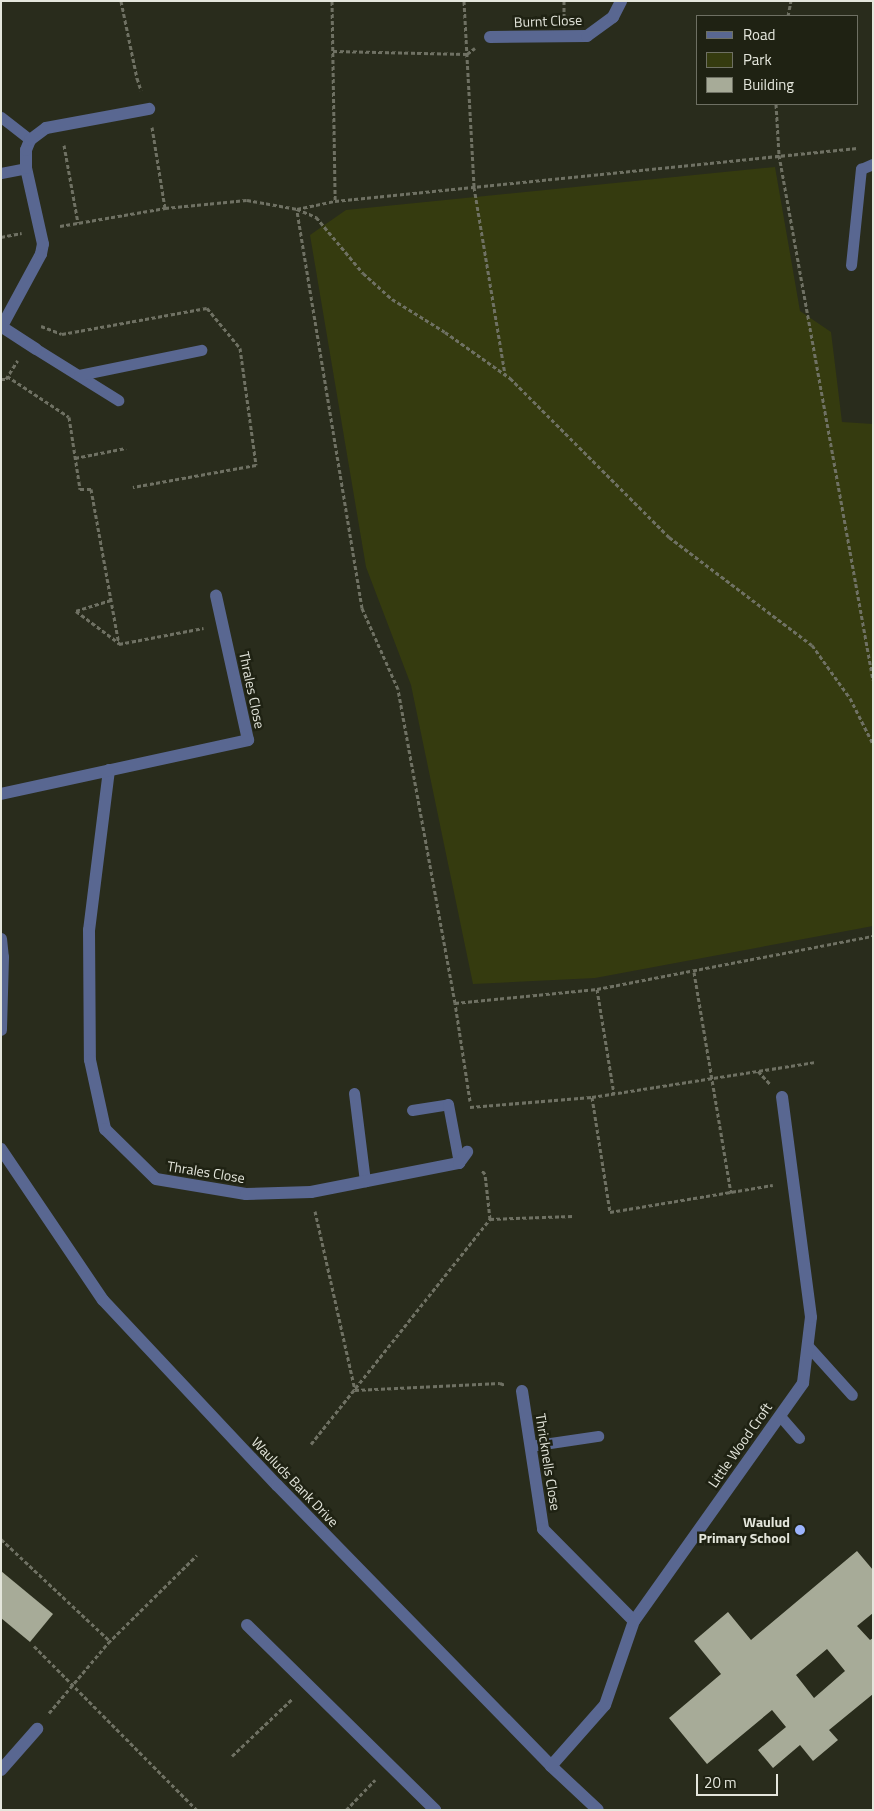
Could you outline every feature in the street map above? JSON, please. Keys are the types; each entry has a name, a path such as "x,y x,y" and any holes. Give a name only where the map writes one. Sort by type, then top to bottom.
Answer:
{"street":[{"name":"Burnt Close","path":"490,37 587,36 613,17 621,1"},
{"path":"33,347 2,327 41,254 43,244 26,168 26,150 30,140 46,128 149,109"},
{"name":"Thrales Close","path":"1,794 248,740 216,596"},
{"name":"Thrales Close","path":"109,770 89,930 90,1060 105,1129 156,1179 246,1194 311,1192 463,1158"},
{"path":"1,939 3,957 1,1030"},
{"name":"Little Wood Croft","path":"551,1766 605,1705 634,1621 803,1383 811,1317 782,1097"},
{"name":"Wauluds Bank Drive","path":"1,1149 103,1300 277,1485 551,1766 598,1810"},
{"name":"Thricknells Close","path":"522,1391 544,1529 634,1621"},
{"path":"247,1625 434,1810"},
{"path":"1,1770 37,1728"}],"lane":[{"path":"1,117 30,140"},
{"path":"851,265 861,169 873,164"},
{"path":"1,173 26,168"},
{"path":"33,347 118,400"},
{"path":"79,375 201,350"},
{"path":"354,1093 365,1181"},
{"path":"412,1110 448,1104 463,1158"},
{"path":"808,1344 852,1395"},
{"path":"780,1416 799,1438"},
{"path":"530,1446 598,1436"}],"path":[{"path":"332,1 335,201"},
{"path":"464,1 474,187 505,374"},
{"path":"788,15 791,1"},
{"path":"333,51 467,54 490,37"},
{"path":"776,105 779,155 873,680"},
{"path":"61,126 78,223"},
{"path":"296,209 335,201 863,147"},
{"path":"40,229 165,208 247,200 296,209 316,217 363,272 392,299 445,332 505,374 669,537 812,645 850,698 873,744"},
{"path":"296,209 362,608 398,689 455,1003 472,1116"},
{"path":"1,379 7,376 33,347 41,326 62,334 207,308 240,348 256,465 133,487"},
{"path":"7,376 69,417 80,489 91,489 119,644"},
{"path":"75,458 126,448"},
{"path":"111,600 76,610 119,644 223,624"},
{"path":"455,1003 596,989 694,972 873,936"},
{"path":"694,972 731,1193"},
{"path":"596,989 614,1094"},
{"path":"470,1107 592,1097 816,1062"},
{"path":"592,1097 610,1212 793,1181"},
{"path":"311,1444 490,1219 485,1174 463,1158"},
{"path":"311,1192 355,1390"},
{"path":"490,1219 573,1216"},
{"path":"355,1390 500,1383 522,1391"},
{"path":"1,1539 110,1640"},
{"path":"37,1728 110,1640 197,1555"},
{"path":"34,1646 197,1810"},
{"path":"232,1756 307,1684"},
{"path":"346,1810 390,1765"}],"green space":[{"path":"775,167 800,311 831,332 842,422 873,424 873,926 595,978 473,984 411,685 366,567 310,235 346,210"}],"building":[{"path":"857,1551 873,1570 873,1613 857,1626 870,1640 873,1638 873,1694 829,1730 838,1740 813,1761 800,1745 773,1768 758,1750 786,1727 772,1710 707,1764 669,1718 721,1674 694,1641 728,1612 751,1640","holes":["827,1649 845,1671 814,1698 796,1675"]},
{"path":"1,1571 53,1614 30,1642 1,1618"}],"place":[{"name":"Waulud Primary School","path":"800,1530"}]}
